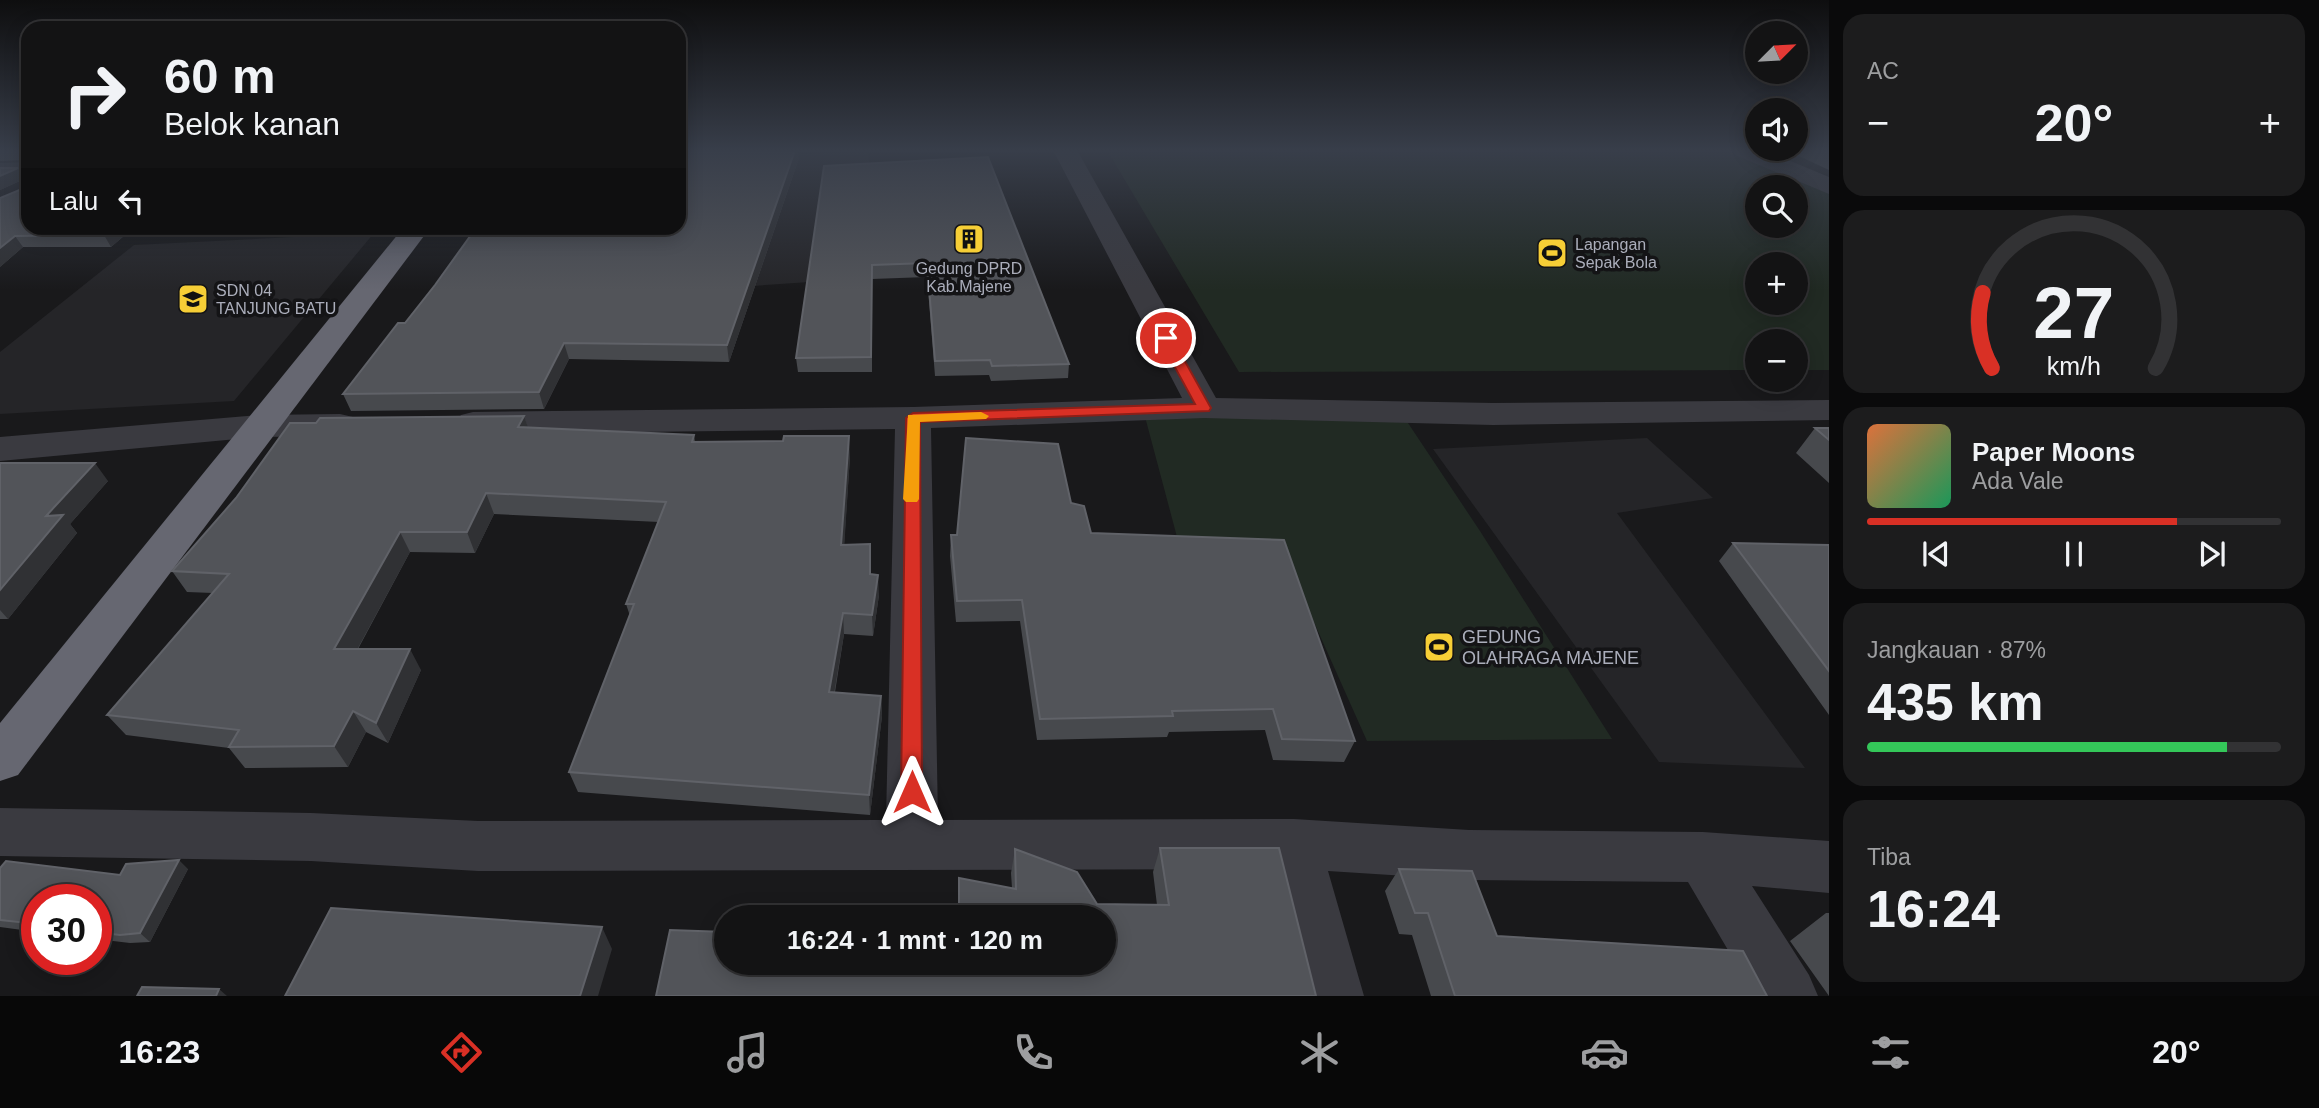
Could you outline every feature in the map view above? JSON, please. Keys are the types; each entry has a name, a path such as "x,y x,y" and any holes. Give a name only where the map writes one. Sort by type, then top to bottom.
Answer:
{"highway":[{"path":"0,760 411,235"}],"street":[{"path":"1090,196 1204,408"},
{"path":"441,424 913,418 1204,408 1493,414 1829,410"},
{"path":"912,846 913,418"},
{"path":"0,449 260,426 371,425"},
{"path":"0,832 311,837 478,846 1293,844 1469,855 1703,857 1829,867"},
{"path":"1293,844 1334,996"},
{"path":"1703,857 1788,996"}],"shaded area":[{"path":"702,196 873,196 882,277 535,301 665,235 686,235 686,218"},
{"name":"Lapangan Sepak Bola","path":"1135,196 1745,196 1745,238 1808,238 1808,196 1829,196 1829,370 1808,370 1808,329 1745,329 1745,370 1239,372"},
{"name":"SDN 04 TANJUNG BATU","path":"372,235 234,401 0,414 0,352 134,245"},
{"name":"GEDUNG OLAHRAGA MAJENE","path":"1144,413 1404,417 1612,739 1367,741 1284,555 1181,552"},
{"path":"1647,438 1713,498 1617,513 1805,768 1659,762 1433,449"}],"building":[{"path":"21,196 21,235 104,235 15,236 0,248 0,198"},
{"path":"686,196 779,196 727,345 564,343 539,392 343,394 398,323 405,323 471,235 686,235"},
{"path":"820,196 1003,196 1069,364 992,366 990,360 935,361 927,263 872,265 871,357 796,358"},
{"path":"524,416 518,427 694,435 692,442 783,441 784,436 849,436 841,545 870,544 870,574 878,575 872,615 843,613 829,692 881,696 869,795 569,772 634,604 626,604 666,502 486,493 467,532 400,532 334,649 410,649 376,723 353,711 334,746 229,747 239,730 107,715 229,574 172,571 236,498 290,423 316,423 320,418"},
{"path":"1815,428 1829,428 1829,440"},
{"path":"966,438 1058,444 1071,503 1084,506 1091,533 1284,540 1355,741 1282,739 1273,709 1172,711 1173,716 1040,719 1022,600 957,601 951,535 957,535"},
{"path":"0,463 95,463 46,516 63,515 0,590"},
{"path":"1733,543 1829,545 1829,671"},
{"path":"1160,848 1279,848 1316,996 656,996 670,930 714,932 714,975 1116,975 1116,905 959,905 959,878 1016,889 1015,849 1077,872 1097,904 1169,905"},
{"path":"179,860 140,933 112,934 112,884 21,884 21,922 0,920 0,868 6,861 120,875 126,864"},
{"path":"1399,869 1472,871 1497,936 1743,951 1767,996 1455,996 1428,913 1415,913"},
{"path":"331,908 602,927 580,996 285,996"},
{"path":"142,987 219,989 216,996 137,996"}],"slow traffic":[{"path":"911,499 913,418 981,416"}],"place":[{"name":"Gedung DPRD Kab.Majene","path":"969,239"},
{"name":"Lapangan Sepak Bola","path":"1552,253"},
{"name":"SDN 04 TANJUNG BATU","path":"193,299"},
{"name":"GEDUNG OLAHRAGA MAJENE","path":"1439,647"}],"route":[{"path":"912,792 913,418 1204,408 1166,338"}]}
